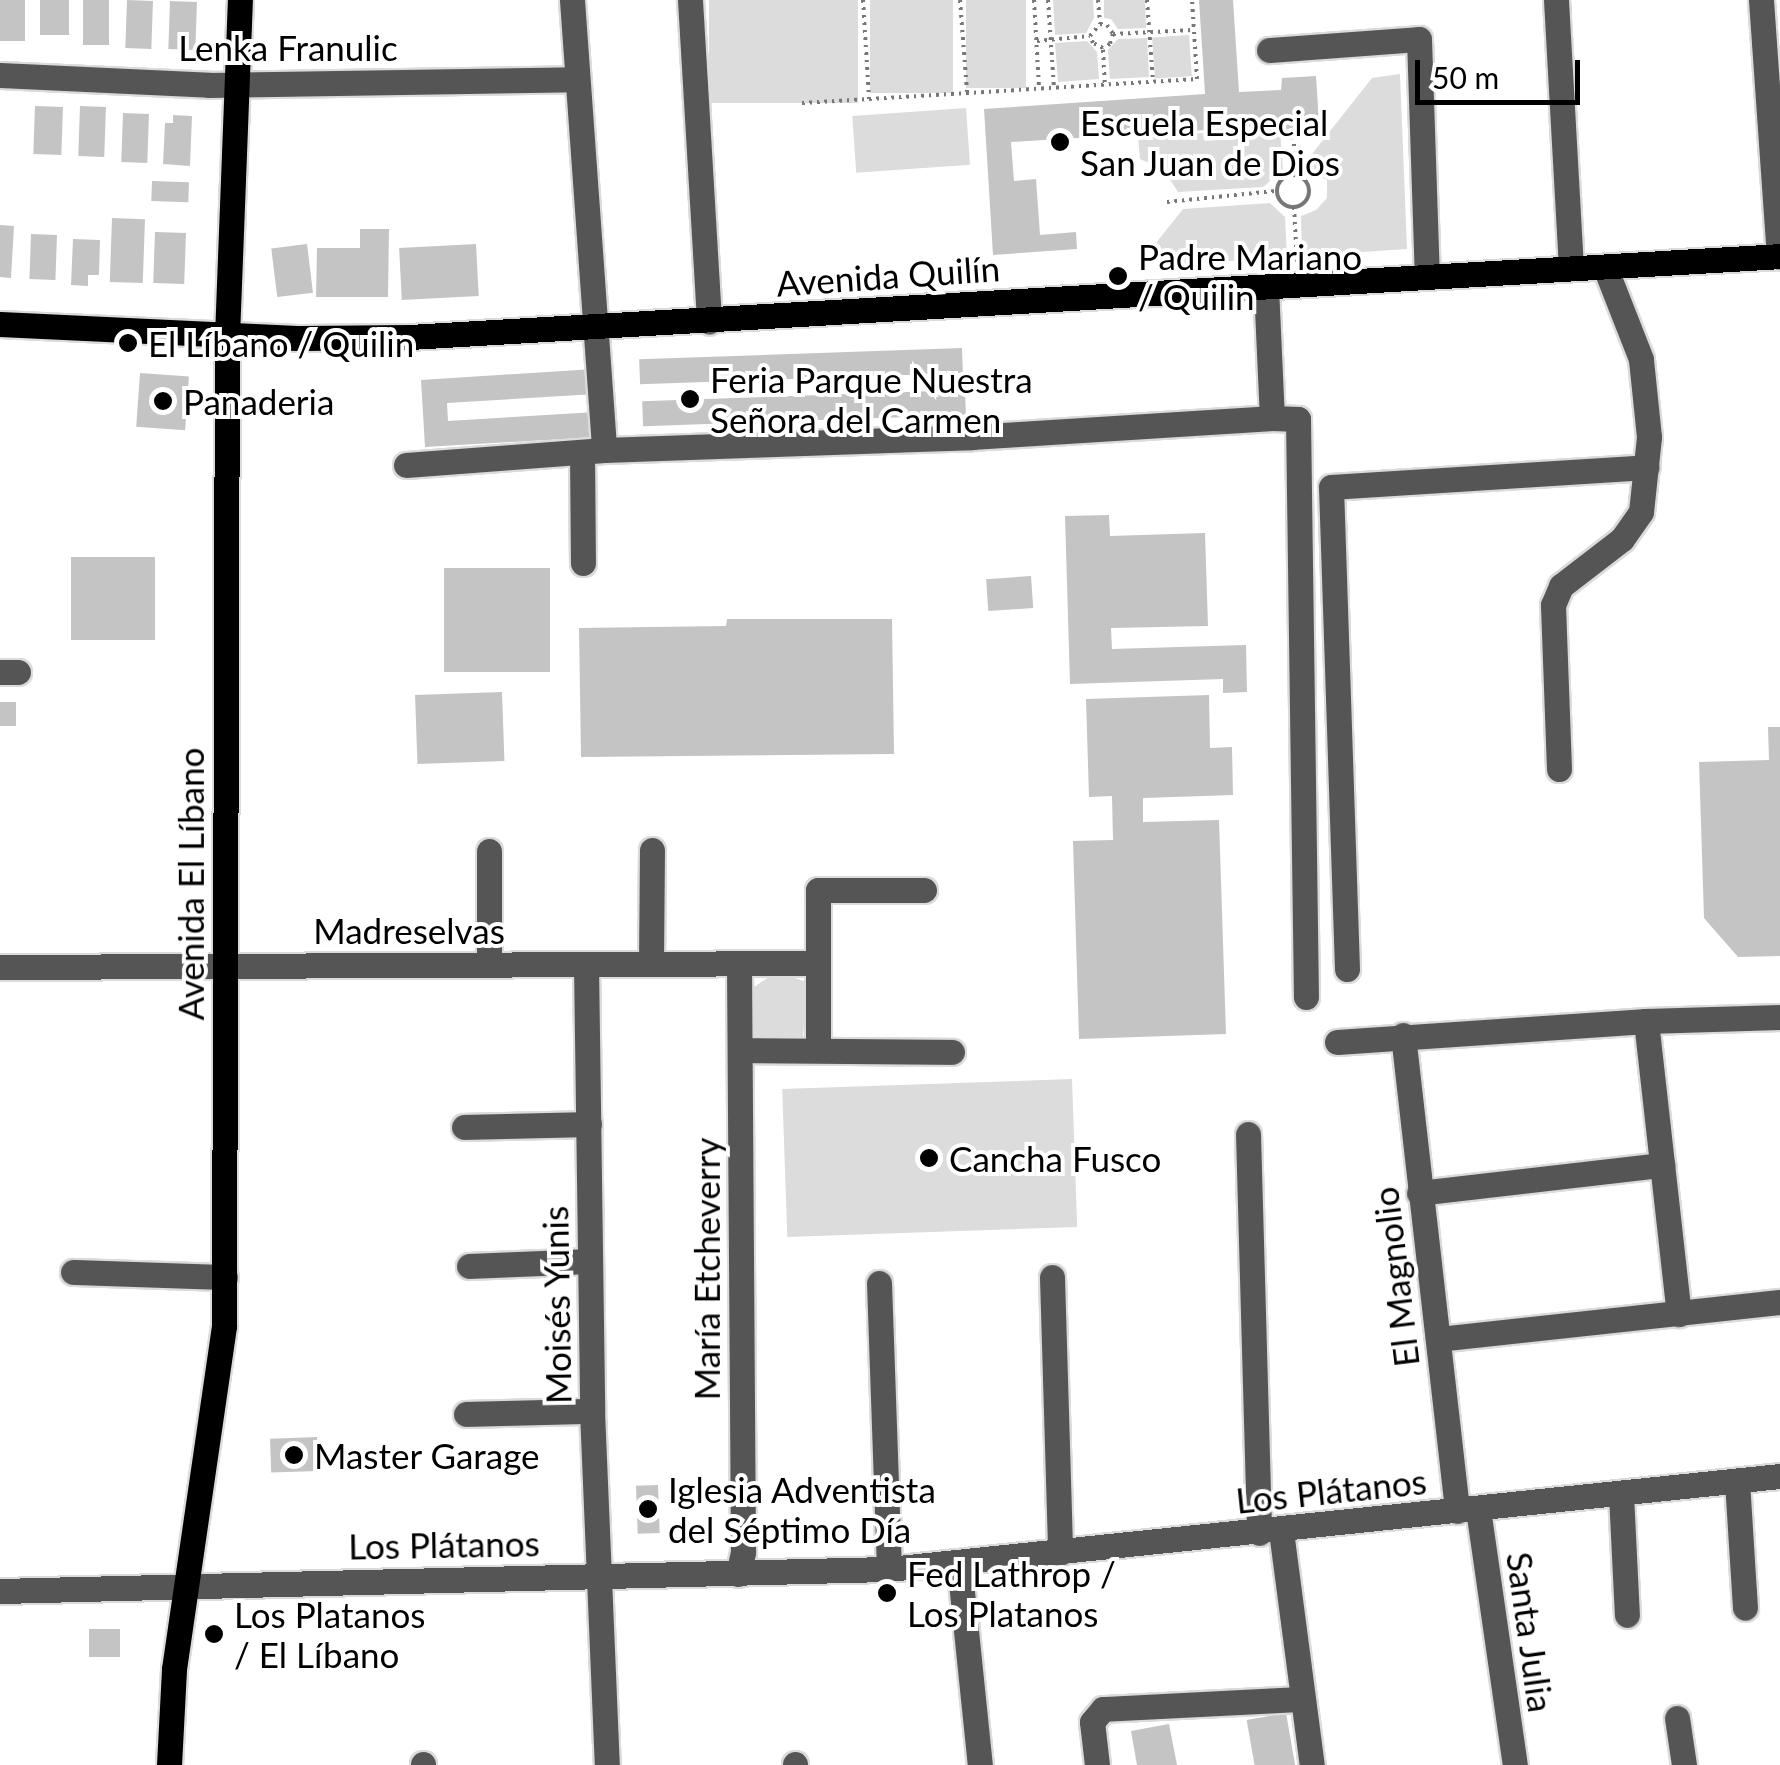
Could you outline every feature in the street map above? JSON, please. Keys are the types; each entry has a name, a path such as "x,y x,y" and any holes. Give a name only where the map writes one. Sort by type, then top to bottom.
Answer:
{"main road":[{"name":"Avenida El Líbano","path":"169,1765 170,1708 186,1585 220,1374 224,1277 227,336 240,0"},
{"name":"Avenida Quilín","path":"0,324 227,336 356,338 594,328 1780,256"}],"street":[{"path":"572,0 594,328 593,451 583,563"},
{"path":"690,0 709,321"},
{"path":"1556,0 1572,268"},
{"path":"1761,0 1780,256"},
{"path":"1269,50 1419,39 1426,278"},
{"name":"Lenka Franulic","path":"0,75 236,85 577,79"},
{"path":"1558,769 1554,605 1561,586 1622,539 1641,512 1649,437 1640,358 1606,266"},
{"path":"1266,288 1272,418"},
{"path":"406,465 593,451 972,437 1298,419 1306,997"},
{"path":"1347,969 1330,487 1646,466"},
{"path":"651,964 652,850"},
{"path":"489,852 489,964"},
{"path":"818,1049 818,890 924,890"},
{"name":"Madreselvas","path":"0,967 818,963"},
{"name":"Moisés Yunis","path":"586,964 592,1412 607,1765"},
{"name":"María Etcheverry","path":"738,1574 743,1552 739,964"},
{"path":"1338,1042 1646,1021 1780,1018"},
{"path":"1646,1021 1679,1314"},
{"name":"El Magnolio","path":"1403,1035 1438,1339 1467,1510"},
{"path":"740,1050 952,1052"},
{"path":"464,1127 589,1124"},
{"path":"1248,1134 1270,1532 1312,1765"},
{"path":"1419,1193 1662,1165"},
{"path":"469,1266 590,1261"},
{"path":"73,1272 224,1277"},
{"path":"1052,1276 1060,1553"},
{"path":"879,1283 889,1569"},
{"path":"1438,1339 1780,1302"},
{"path":"466,1414 592,1412"},
{"name":"Los Plátanos","path":"0,1591 889,1569 1780,1476"},
{"path":"1738,1481 1744,1608"},
{"path":"1621,1494 1628,1615"},
{"name":"Santa Julia","path":"1467,1510 1515,1765"},
{"path":"960,1563 980,1765"},
{"path":"1097,1765 1092,1722 1103,1709 1302,1698"},
{"path":"1677,1718 1684,1765"}],"path":[{"path":"863,0 869,99"},
{"path":"960,0 967,92"},
{"path":"1034,0 1039,88"},
{"path":"1048,0 1054,88"},
{"path":"1036,40 1090,36 1100,24 1098,0"},
{"path":"1147,0 1153,82"},
{"path":"802,103 1197,79 1192,0"},
{"path":"1100,24 1107,25 1114,34"},
{"path":"1105,85 1103,48 1114,34 1193,30"},
{"path":"1090,36 1093,44 1103,48"},
{"path":"1294,144 1294,174"},
{"path":"1294,174 1279,181 1276,192 1284,205 1294,207"},
{"path":"1294,174 1307,183 1309,194 1294,207"},
{"path":"1167,202 1276,192"},
{"path":"1294,207 1296,256"}],"shaded area":[{"path":"709,0 858,0 858,103 709,103"},
{"path":"870,0 953,0 953,93 870,93"},
{"path":"966,0 1026,0 1026,88 966,88"},
{"path":"1053,0 1093,0 1094,18 1086,33 1055,35"},
{"path":"1104,0 1145,0 1146,28 1118,29 1111,19 1104,18"},
{"path":"1189,35 1192,76 1155,78 1152,38"},
{"path":"1147,38 1149,77 1110,79 1108,50 1118,39"},
{"path":"1087,41 1097,52 1099,79 1058,82 1055,43"},
{"path":"1400,74 1407,249 1302,256 1301,216 1316,210 1327,198 1327,180 1315,174 1312,154 1372,78"},
{"path":"966,108 970,165 856,173 852,116"},
{"path":"1280,129 1283,170 1263,187 1178,192 1164,170 1140,159 1138,137 1203,133 1205,141 1245,138 1245,131"},
{"path":"1270,203 1285,217 1287,257 1157,266 1156,243 1183,209"},
{"path":"785,975 807,982 803,1037 798,1043 752,1041 751,989 769,977"},
{"name":"Cancha Fusco","path":"1072,1079 1077,1227 787,1237 782,1089"}],"building":[{"path":"0,0 25,0 25,41 0,41"},
{"path":"40,0 69,0 69,35 40,35"},
{"path":"83,0 109,0 109,45 83,45"},
{"path":"127,0 153,1 151,49 125,48"},
{"path":"1199,0 1233,0 1239,92 1281,90 1282,78 1316,76 1320,138 1286,140 1284,125 1240,127 1240,135 1207,138 1206,130 1011,142 1014,181 1036,179 1040,235 1076,232 1077,249 993,255 984,109 1205,94"},
{"path":"170,1 197,2 195,50 168,49"},
{"path":"35,106 63,107 61,155 33,154"},
{"path":"80,106 106,107 104,157 78,156"},
{"path":"123,113 149,114 147,163 121,162"},
{"path":"173,115 192,116 190,166 163,164 165,123 173,123"},
{"path":"152,181 189,182 188,202 151,201"},
{"path":"112,218 145,219 143,283 110,282"},
{"path":"0,225 14,226 11,278 0,277"},
{"path":"360,229 389,229 388,297 316,297 317,248 360,248"},
{"path":"155,232 186,233 184,284 153,283"},
{"path":"31,234 57,235 55,280 29,279"},
{"path":"73,239 100,240 99,275 88,275 88,286 71,285"},
{"path":"307,244 313,293 277,297 271,248"},
{"path":"476,244 479,296 402,300 399,248"},
{"path":"962,348 963,373 640,384 639,359"},
{"path":"594,369 595,394 447,403 448,421 596,412 598,437 425,447 421,380"},
{"name":"Panaderia","path":"140,373 189,376 185,430 136,427"},
{"path":"965,390 966,415 643,426 642,401"},
{"path":"1109,515 1110,536 1205,533 1208,626 1111,628 1112,649 1246,645 1247,692 1223,693 1223,679 1070,684 1065,516"},
{"path":"71,557 155,557 155,640 71,640"},
{"path":"444,568 550,568 550,672 444,672"},
{"path":"1031,576 1033,608 988,611 986,579"},
{"path":"727,619 892,619 894,754 581,757 579,628 726,626"},
{"path":"502,692 504,761 417,764 415,695"},
{"path":"1209,695 1210,748 1232,747 1233,795 1143,798 1143,822 1219,820 1226,1034 1079,1039 1073,841 1113,840 1112,796 1089,797 1086,699"},
{"path":"0,702 16,702 16,726 0,726"},
{"path":"1768,727 1780,727 1780,956 1738,957 1704,918 1699,762 1769,760"},
{"name":"Master Garage","path":"317,1437 318,1471 271,1473 270,1439"},
{"name":"Iglesia Adventista del Séptimo Día","path":"658,1485 660,1533 638,1534 636,1486"},
{"path":"89,1629 120,1629 120,1657 89,1657"},
{"path":"1286,1713 1295,1765 1255,1765 1247,1720"},
{"path":"1169,1724 1177,1765 1137,1765 1131,1731"}],"place":[{"name":"Escuela Especial San Juan de Dios","path":"1060,142"},
{"name":"Padre Mariano / Quilin","path":"1118,276"},
{"name":"El Líbano / Quilin","path":"128,343"},
{"name":"Feria Parque Nuestra Señora del Carmen","path":"690,399"},
{"name":"Panaderia","path":"163,401"},
{"name":"Cancha Fusco","path":"929,1158"},
{"name":"Master Garage","path":"294,1455"},
{"name":"Iglesia Adventista del Séptimo Día","path":"648,1509"},
{"name":"Fed Lathrop / Los Platanos","path":"887,1593"},
{"name":"Los Platanos / El Líbano","path":"214,1634"}]}
